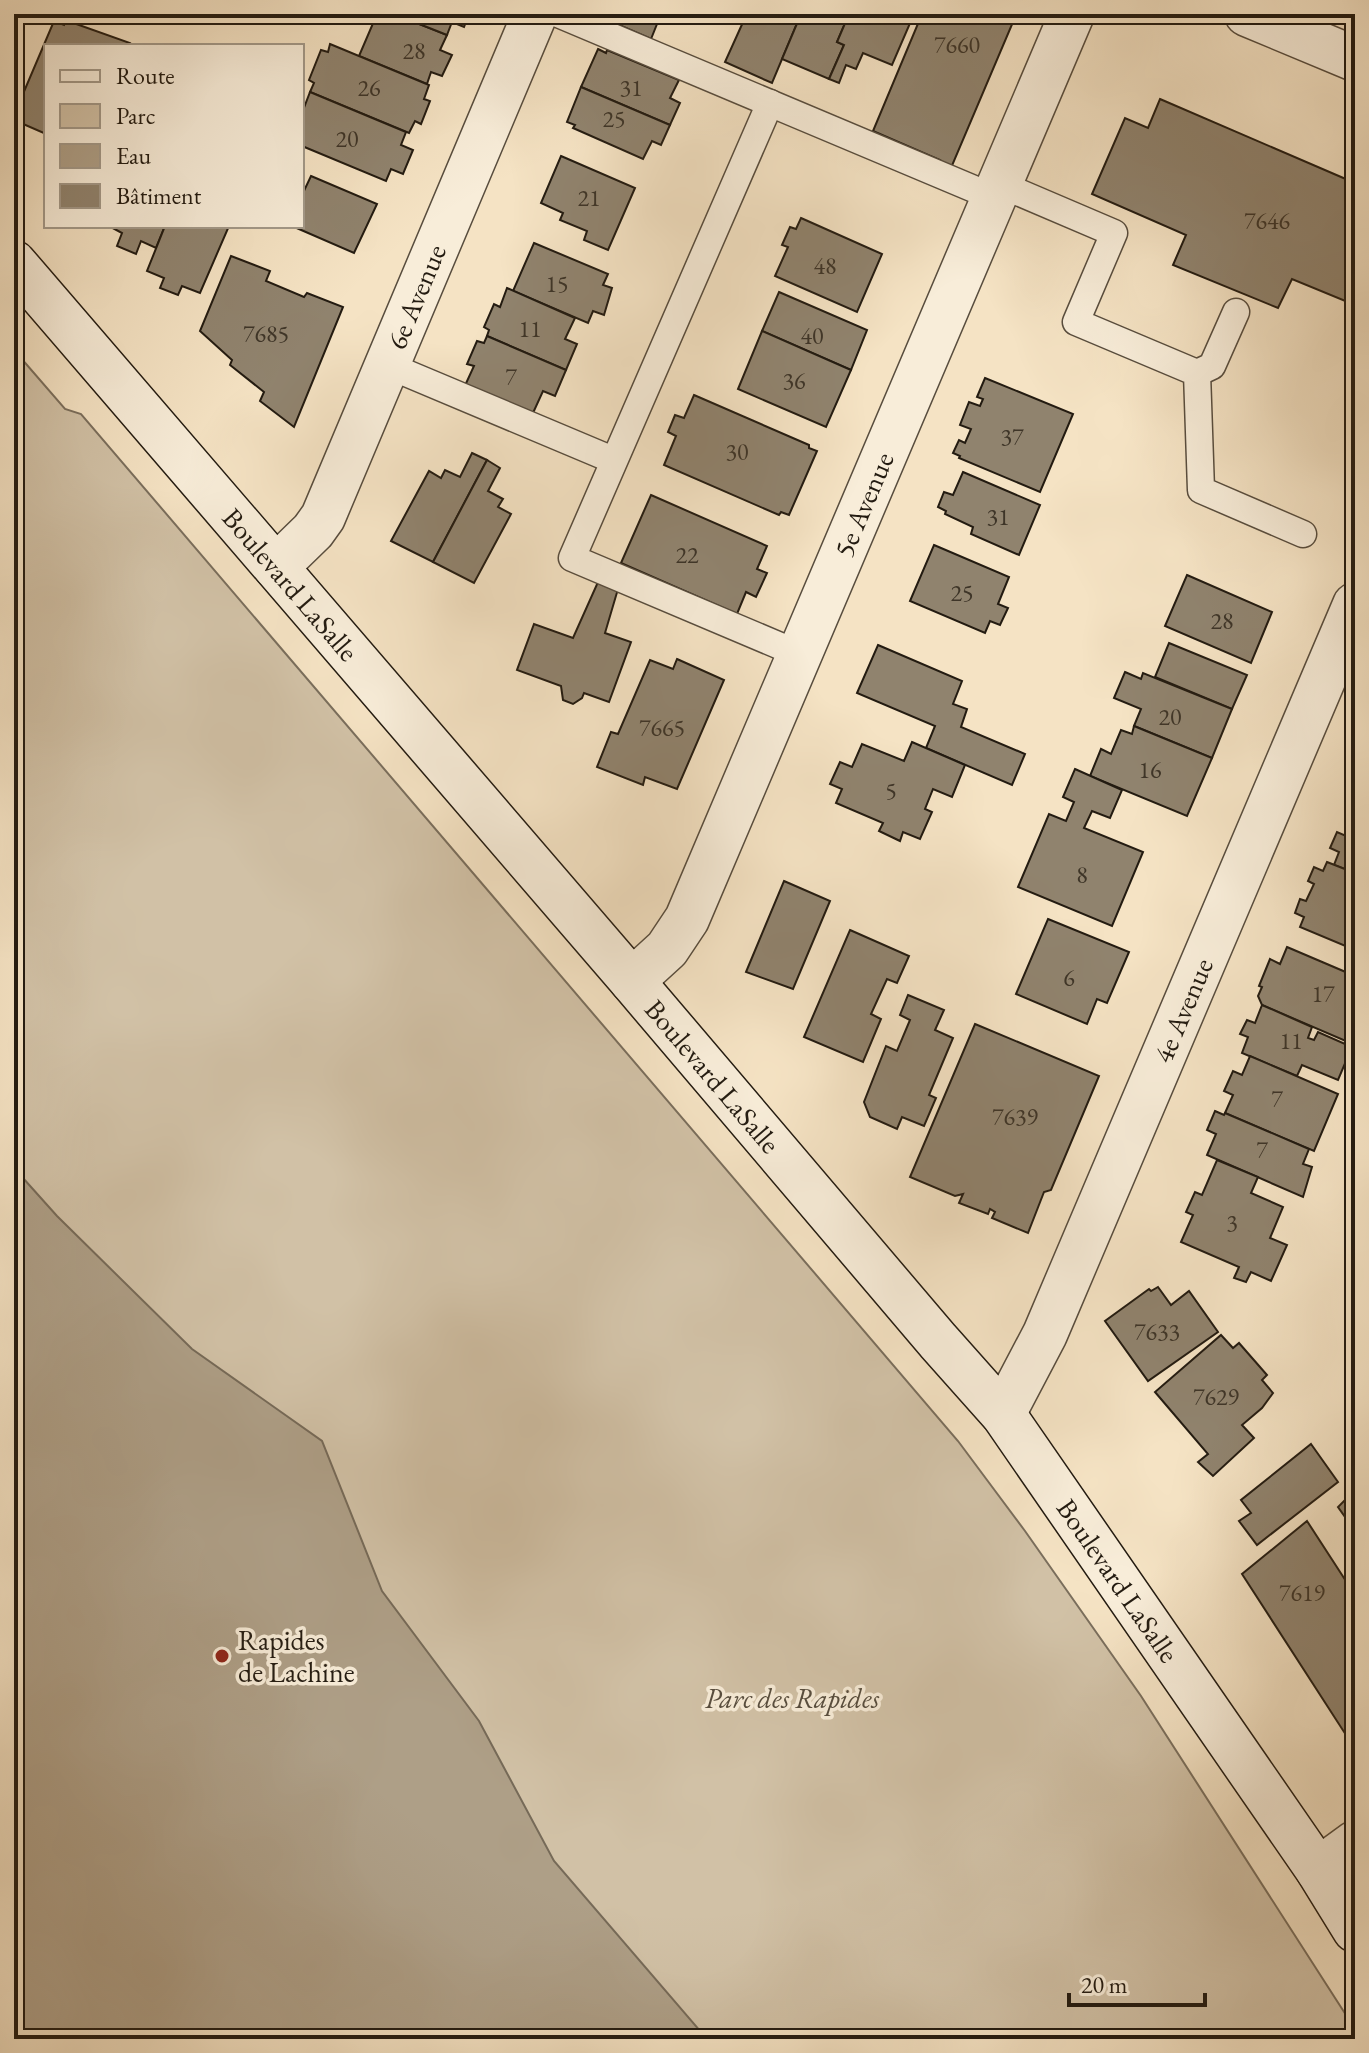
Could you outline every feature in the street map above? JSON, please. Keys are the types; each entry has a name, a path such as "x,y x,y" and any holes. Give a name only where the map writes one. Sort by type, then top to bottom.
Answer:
{"street":[{"name":"6e Avenue","path":"276,567 323,517 535,14"},
{"name":"5e Avenue","path":"632,981 667,949 682,929 1072,14"},
{"path":"1247,14 1355,59"},
{"name":"Boulevard LaSalle","path":"14,263 1003,1414 1318,1870 1355,1930"},
{"name":"4e Avenue","path":"1003,1414 1045,1334 1355,605"},
{"path":"1318,1870 1355,1843"}],"lane":[{"path":"558,14 770,103 996,191 1114,233 1076,322 1197,373 1212,366 1236,312"},
{"path":"770,103 572,558 799,654"},
{"path":"387,365 613,460"},
{"path":"1197,373 1201,490 1303,534"}],"green space":[{"name":"Parc des Rapides","path":"14,350 65,409 81,414 958,1441 1141,1696 1355,2029 1355,2039 14,2039"}],"water":[{"name":"Rapides de Lachine","path":"14,1168 57,1216 192,1349 322,1441 382,1591 479,1721 554,1861 707,2039 14,2039"}],"building":[{"path":"377,14 394,14 447,35 440,50 452,55 442,76 431,72 427,84 359,56"},
{"path":"394,14 469,14 464,27 452,22 447,35"},
{"path":"594,14 661,14 651,39"},
{"path":"743,14 801,14 772,83 725,62 744,20 741,19"},
{"path":"801,14 849,14 837,42 844,45 829,79 782,59"},
{"path":"849,14 914,14 892,65 863,53 856,69 846,65 839,83 829,79 844,45 837,42"},
{"path":"922,14 1016,15 951,168 939,163 940,160 873,131"},
{"path":"65,20 130,43 44,44 54,21 64,25"},
{"path":"44,44 44,133 14,120"},
{"path":"330,44 429,85 424,99 430,101 421,124 415,121 409,133 310,92 314,83 309,80 321,50 328,52"},
{"path":"598,49 679,80 670,98 680,103 670,125 581,87"},
{"path":"581,87 670,125 661,145 652,141 643,159 573,128 575,125 567,122"},
{"path":"310,92 406,132 401,145 413,150 403,174 391,169 386,181 304,147 304,108"},
{"path":"1160,99 1355,183 1355,305 1292,279 1278,308 1173,265 1186,235 1092,194 1125,118 1148,128"},
{"path":"561,156 635,188 608,250 584,240 587,231 560,220 563,213 541,203"},
{"path":"311,176 377,204 354,253 297,228 304,228 304,191"},
{"path":"801,218 882,254 857,312 775,276 788,247 782,245 790,227 796,229"},
{"path":"113,228 164,228 156,248 141,241 136,254 117,246 122,233"},
{"path":"164,228 228,228 200,293 182,286 178,295 160,288 164,278 147,271"},
{"path":"534,243 608,274 603,285 612,288 604,315 593,311 588,323 513,291"},
{"path":"231,256 270,271 266,281 304,297 307,293 343,307 294,427 260,401 264,392 230,365 232,360 200,331"},
{"path":"507,288 575,318 565,339 577,344 566,370 487,336 489,330 484,327 494,304 500,307"},
{"path":"779,292 867,330 851,370 762,331"},
{"path":"762,331 851,370 826,427 738,389"},
{"path":"487,336 566,370 555,396 543,391 533,413 463,390 474,366 467,364 477,341 484,343"},
{"path":"985,378 1073,414 1040,492 953,453 959,440 965,443 971,429 960,425 969,402 980,406 983,399 977,397"},
{"path":"694,395 817,451 789,515 781,512 779,515 664,465 676,436 668,432 675,415 684,418"},
{"path":"472,453 487,460 433,562 391,541 429,471 441,478 445,470 460,477"},
{"path":"487,460 500,468 488,491 503,499 498,507 511,514 474,583 433,562"},
{"path":"963,472 1040,505 1019,555 971,534 973,527 945,514 946,511 938,507 944,492 953,495"},
{"path":"651,495 767,546 757,569 767,573 756,597 746,592 737,614 621,563"},
{"path":"934,545 1009,577 998,604 1008,608 1000,625 990,621 985,633 910,601"},
{"path":"1187,575 1272,612 1251,663 1165,626"},
{"path":"598,582 618,589 605,633 631,642 609,702 584,693 573,704 563,700 561,686 517,670 534,624 573,638"},
{"path":"1169,643 1247,675 1232,709 1155,677"},
{"path":"878,645 962,681 953,704 967,709 961,727 1025,754 1012,785 926,748 935,726 857,693"},
{"path":"677,659 724,680 677,789 645,777 643,785 597,767 611,732 618,734 650,660 673,669"},
{"path":"1125,672 1141,679 1143,673 1232,709 1212,758 1134,726 1141,709 1114,698"},
{"path":"1134,726 1212,758 1187,816 1090,776 1101,749 1111,754 1121,730 1132,734"},
{"path":"912,742 965,765 952,797 933,789 925,809 932,812 920,839 903,832 900,841 879,831 883,823 836,803 842,789 830,784 840,762 852,767 862,744 904,761"},
{"path":"1075,769 1122,790 1110,818 1092,811 1084,828 1143,852 1112,926 1018,887 1049,814 1066,821 1074,802 1063,797"},
{"path":"1354,817 1355,873 1334,865 1339,852 1330,848 1337,832 1346,836"},
{"path":"1327,862 1355,873 1355,950 1300,927 1304,917 1295,913 1300,899 1306,901 1314,884 1308,881 1314,867 1323,871"},
{"path":"784,881 830,901 793,989 746,972"},
{"path":"1048,919 1129,952 1107,1003 1097,999 1087,1024 1016,994"},
{"path":"850,930 909,956 897,983 887,979 871,1014 881,1019 863,1062 804,1037"},
{"path":"1287,947 1355,976 1355,1045 1262,1005 1258,996 1262,987 1259,986 1270,959 1280,964"},
{"path":"908,995 944,1010 935,1030 953,1038 929,1095 936,1098 924,1126 902,1117 897,1129 870,1117 864,1102 886,1046 897,1051 910,1020 900,1015"},
{"path":"1262,1005 1312,1027 1308,1038 1314,1040 1318,1032 1352,1047 1338,1080 1302,1065 1297,1076 1242,1053 1248,1037 1240,1034 1247,1020 1255,1023"},
{"path":"975,1024 1099,1076 1051,1190 1044,1192 1028,1233 992,1218 995,1212 990,1209 988,1214 959,1203 963,1194 955,1196 910,1177"},
{"path":"1250,1056 1338,1094 1314,1151 1225,1113 1233,1095 1224,1091 1233,1071 1242,1075"},
{"path":"1215,1111 1309,1149 1303,1164 1312,1167 1303,1197 1207,1155 1216,1134 1207,1130"},
{"path":"1217,1160 1258,1177 1251,1193 1283,1207 1270,1238 1287,1245 1271,1281 1251,1272 1246,1282 1234,1278 1239,1267 1181,1242 1193,1215 1186,1212 1195,1192 1202,1195"},
{"path":"1158,1287 1171,1305 1189,1291 1218,1332 1148,1381 1105,1321 1149,1289"},
{"path":"1221,1335 1233,1348 1239,1343 1267,1375 1262,1380 1273,1393 1262,1408 1242,1425 1254,1438 1213,1476 1198,1462 1208,1454 1155,1392"},
{"path":"1311,1444 1338,1482 1257,1545 1239,1521 1251,1513 1241,1500"},
{"path":"1355,1490 1355,1531 1338,1507"},
{"path":"1307,1521 1355,1595 1355,1714 1346,1735 1242,1574"}],"place":[{"name":"Rapides de Lachine","path":"222,1656"}]}
